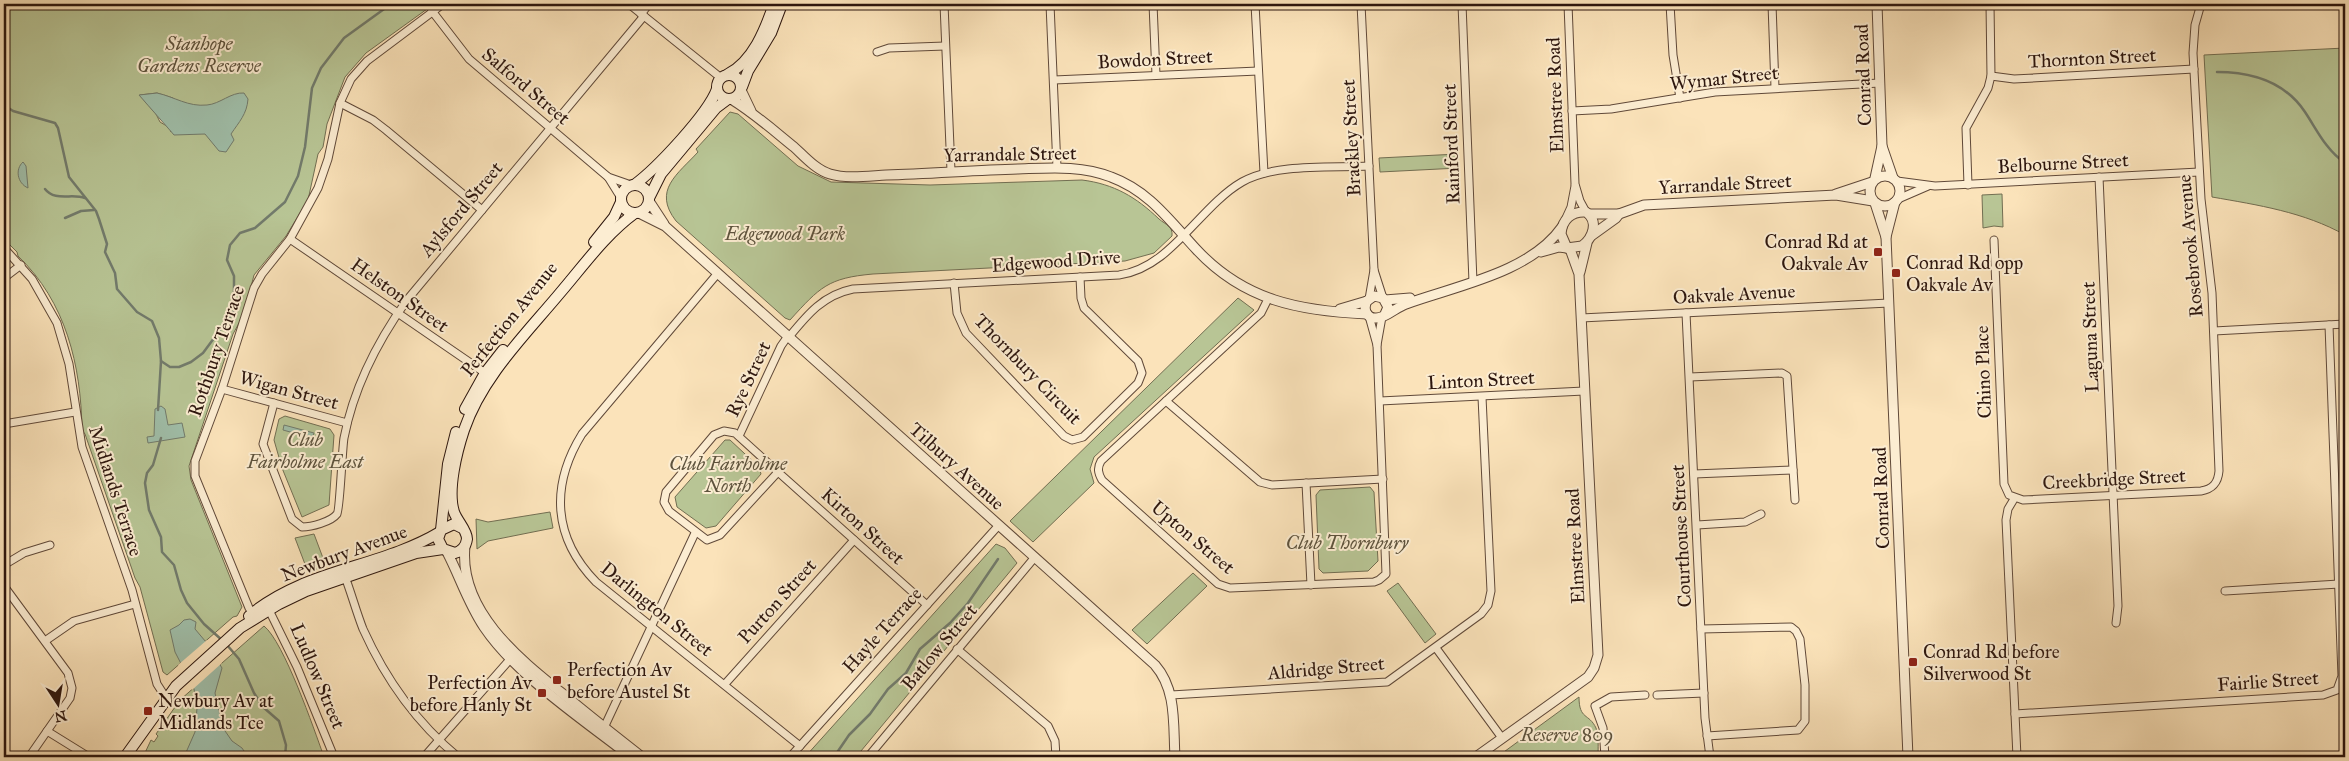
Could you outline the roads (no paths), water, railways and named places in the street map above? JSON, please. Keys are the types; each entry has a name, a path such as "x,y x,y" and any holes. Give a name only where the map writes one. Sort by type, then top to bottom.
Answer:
{"main road":[{"path":"774,4 759,40 742,65 724,76 708,105 655,168 624,190 621,200 628,211 637,213 646,208 661,174 716,108 737,96 742,89 748,71 770,33 782,4"},
{"path":"724,76 738,78 742,89"},
{"path":"717,88 720,94 729,99"},
{"path":"632,185 642,187 649,200"},
{"name":"Perfection Avenue","path":"441,531 452,448 464,410 488,375 602,232 621,200"},
{"name":"Perfection Avenue","path":"462,528 453,506 455,465 469,418 488,375 613,230 637,213"},
{"path":"454,524 462,528 466,534 465,546 459,551 445,551 439,543 441,531 454,524"},
{"name":"Newbury Avenue","path":"125,757 176,686 240,628 297,594 415,545 441,531"},
{"name":"Newbury Avenue","path":"240,628 253,612 293,588 416,553 445,551"}],"street":[{"name":"Rothbury Terrace","path":"253,612 249,608 235,576 194,471 195,461 222,389 254,288 262,274 290,239 307,210 323,175 340,103 357,70 443,4"},
{"path":"629,4 724,76"},
{"name":"Aylsford Street","path":"274,403 263,438 265,451 292,519 302,527 331,518 338,512 341,459 347,423 368,363 398,313 643,15 649,4"},
{"path":"944,4 951,171"},
{"path":"1050,4 1058,168"},
{"path":"1153,4 1156,75"},
{"path":"1255,4 1264,173"},
{"name":"Brackley Street","path":"1361,4 1374,270 1368,300"},
{"name":"Rainford Street","path":"1462,4 1474,282"},
{"name":"Elmstree Road","path":"1563,224 1571,207 1575,184 1568,4"},
{"path":"1670,4 1673,55 1680,98"},
{"path":"1772,4 1775,88"},
{"name":"Conrad Road","path":"1873,180 1882,146 1877,4"},
{"path":"1968,185 1966,128 1988,88 1992,76 1990,4"},
{"name":"Rosebrook Avenue","path":"2201,4 2194,35 2194,69 2199,172 2212,293 2214,331 2219,471 2214,486"},
{"name":"Salford Street","path":"432,11 469,59 608,177 621,200"},
{"path":"877,52 889,48 945,46"},
{"name":"Thornton Street","path":"1992,76 2014,79 2194,69"},
{"name":"Bowdon Street","path":"1054,80 1258,71"},
{"name":"Wymar Street","path":"1572,111 1617,108 1715,92 1880,83"},
{"name":"Yarrandale Street","path":"742,89 751,111"},
{"name":"Yarrandale Street","path":"729,99 751,111 828,173 845,176 1058,168 1085,170 1123,181 1154,202 1220,272 1268,299 1307,309 1368,315"},
{"path":"340,103 373,120 482,210"},
{"name":"Conrad Road","path":"1882,146 1895,179"},
{"name":"Edgewood Drive","path":"788,336 818,304 844,291 954,283 1119,275 1139,270 1152,262 1184,235 1235,187 1264,173 1285,170 1369,166"},
{"name":"Belbourne Street","path":"1895,179 1929,186 2199,172"},
{"path":"1884,175 1895,179 1900,190 1896,201 1886,206 1874,202 1869,191 1873,180 1884,175"},
{"name":"Salford Street","path":"608,177 632,185"},
{"name":"Laguna Street","path":"2099,177 2118,606 2116,622"},
{"name":"Yarrandale Street","path":"1836,194 1873,180"},
{"name":"Elmstree Road","path":"1575,184 1580,201 1588,213"},
{"name":"Belbourne Street","path":"1896,201 1929,186"},
{"name":"Yarrandale Street","path":"1588,213 1619,214 1637,206 1654,204 1836,194 1874,202"},
{"name":"Tilbury Avenue","path":"649,200 665,226"},
{"name":"Conrad Road","path":"1886,237 1896,201"},
{"name":"Conrad Road","path":"1874,202 1886,237 1908,757"},
{"name":"Tilbury Avenue","path":"637,213 665,226 1155,665 1164,677 1171,694 1175,757"},
{"path":"1420,298 1384,299 1377,296 1368,300 1365,307 1368,315 1376,319 1420,298 1474,282 1536,253 1582,246 1590,239 1593,223 1588,213 1576,213 1563,224 1551,241 1536,253"},
{"name":"Yarrandale Street","path":"1590,239 1619,214"},
{"path":"1563,224 1562,241 1568,249"},
{"name":"Helston Street","path":"290,239 488,375"},
{"name":"Elmstree Road","path":"1476,757 1588,677 1596,662 1598,649 1579,274 1590,239"},
{"name":"Chino Place","path":"1994,240 2004,484 2007,493 2014,499"},
{"name":"Midlands Terrace","path":"4,248 21,265 42,294 57,323 69,364 75,412 88,469 135,604 157,684 166,698"},
{"name":"Elmstree Road","path":"1568,249 1579,274"},
{"path":"4,278 21,265"},
{"name":"Brackley Street","path":"1374,270 1384,299"},
{"name":"Darlington Street","path":"718,273 582,434 571,454 563,476 561,512 566,536 575,557 596,582 800,746"},
{"name":"Thornbury Circuit","path":"954,283 957,312 966,333 1064,436 1072,440 1082,437 1138,383 1142,373 1138,361 1084,308 1081,298 1080,277"},
{"name":"Upton Street","path":"1268,299 1261,313 1101,461 1098,471 1102,480 1222,586 1235,589 1374,582 1384,578 1386,574 1384,479 1377,344 1368,315"},
{"path":"1384,299 1388,307 1384,315"},
{"name":"Yarrandale Street","path":"1335,311 1368,300"},
{"name":"Oakvale Avenue","path":"1581,318 1889,303"},
{"name":"Courthouse Street","path":"1686,313 1704,692 1710,757"},
{"name":"Upton Street","path":"1377,344 1384,315"},
{"name":"Fairlie Street","path":"2015,714 2323,695 2333,692 2340,686 2342,676 2329,324"},
{"path":"2214,331 2345,324"},
{"name":"Rye Street","path":"739,436 781,346 788,336"},
{"path":"1690,377 1785,374 1788,379 1795,500"},
{"name":"Wigan Street","path":"222,389 347,423"},
{"name":"Linton Street","path":"1380,401 1584,391"},
{"name":"Aldridge Street","path":"1171,694 1384,683 1394,678 1481,614 1491,597 1482,396"},
{"path":"1166,401 1260,482 1272,485 1384,479"},
{"path":"4,424 75,412"},
{"path":"739,436 735,433 724,431 714,435 666,492 664,498 666,508 695,533 707,540 720,536 778,472"},
{"name":"Kirton Street","path":"739,436 927,605"},
{"path":"1694,474 1793,470"},
{"path":"1306,483 1311,585"},
{"name":"Creekbridge Street","path":"2014,499 2201,491 2214,486"},
{"path":"2014,499 2008,509 2006,520 2017,757"},
{"path":"1697,525 1745,522 1761,514"},
{"name":"Hayle Terrace","path":"790,757 999,525"},
{"path":"603,731 695,533"},
{"name":"Purton Street","path":"725,684 854,540"},
{"path":"4,565 24,553 50,545"},
{"path":"465,546 464,564 472,592 486,618 512,656"},
{"path":"445,551 477,616 512,656 603,731 631,757"},
{"name":"Batlow Street","path":"868,757 1035,557"},
{"path":"344,573 363,628 380,662 410,708 439,740 458,757"},
{"path":"2225,591 2339,584"},
{"path":"4,586 68,673 72,688 70,698 29,757"},
{"path":"44,641 74,621 135,604"},
{"name":"Ludlow Street","path":"269,610 297,667 334,757"},
{"path":"1701,629 1790,627 1796,631 1800,639 1805,686 1805,722 1798,730 1708,736"},
{"path":"1436,648 1502,738"},
{"path":"957,649 1048,726 1055,741 1056,757"},
{"path":"424,757 512,656"},
{"path":"1656,695 1704,692"},
{"path":"1605,757 1604,728 1595,706 1611,697 1645,696"},
{"path":"47,731 89,757"},
{"path":"603,731 642,757"}],"waterway":[{"path":"161,361 170,367 179,367 191,362 203,353 234,311 234,276 227,260 230,245 240,233 255,228 285,202 298,176 305,147 312,88 321,68 344,38 391,4"},
{"path":"2217,72 2230,72 2255,77 2288,93 2305,112 2327,146 2345,163"},
{"path":"4,105 13,111 55,123 58,128 69,177 96,211 99,219 107,244 105,252 115,273 117,289 137,312 152,321 159,338 161,361 158,410"},
{"path":"45,189 54,195 85,198"},
{"path":"65,218 81,211 94,210"},
{"path":"161,438 153,465 147,473 145,483 149,510 161,537 162,552 174,565 187,603 204,624 223,641"},
{"path":"834,757 849,735 870,714 888,689 906,673 920,649 950,623 968,603 998,559"},
{"path":"227,645 239,659 254,693 263,707 279,721 286,745 285,757"}],"place":[{"name":"Conrad Rd at Oakvale Av","path":"1878,252"},
{"name":"Conrad Rd opp Oakvale Av","path":"1896,273"},
{"name":"Conrad Rd before Silverwood St","path":"1913,662"},
{"name":"Perfection Av before Austel St","path":"557,680"},
{"name":"Perfection Av before Hanly St","path":"542,693"},
{"name":"Newbury Av at Midlands Tce","path":"148,711"}],"park label":[{"name":"Stanhope Gardens Reserve","path":"199,54"},
{"name":"Edgewood Park","path":"785,233"},
{"name":"Club Fairholme East","path":"305,450"},
{"name":"Club Fairholme North","path":"728,474"},
{"name":"Club Thornbury","path":"1347,542"},
{"name":"Reserve 809","path":"1567,734"}]}
